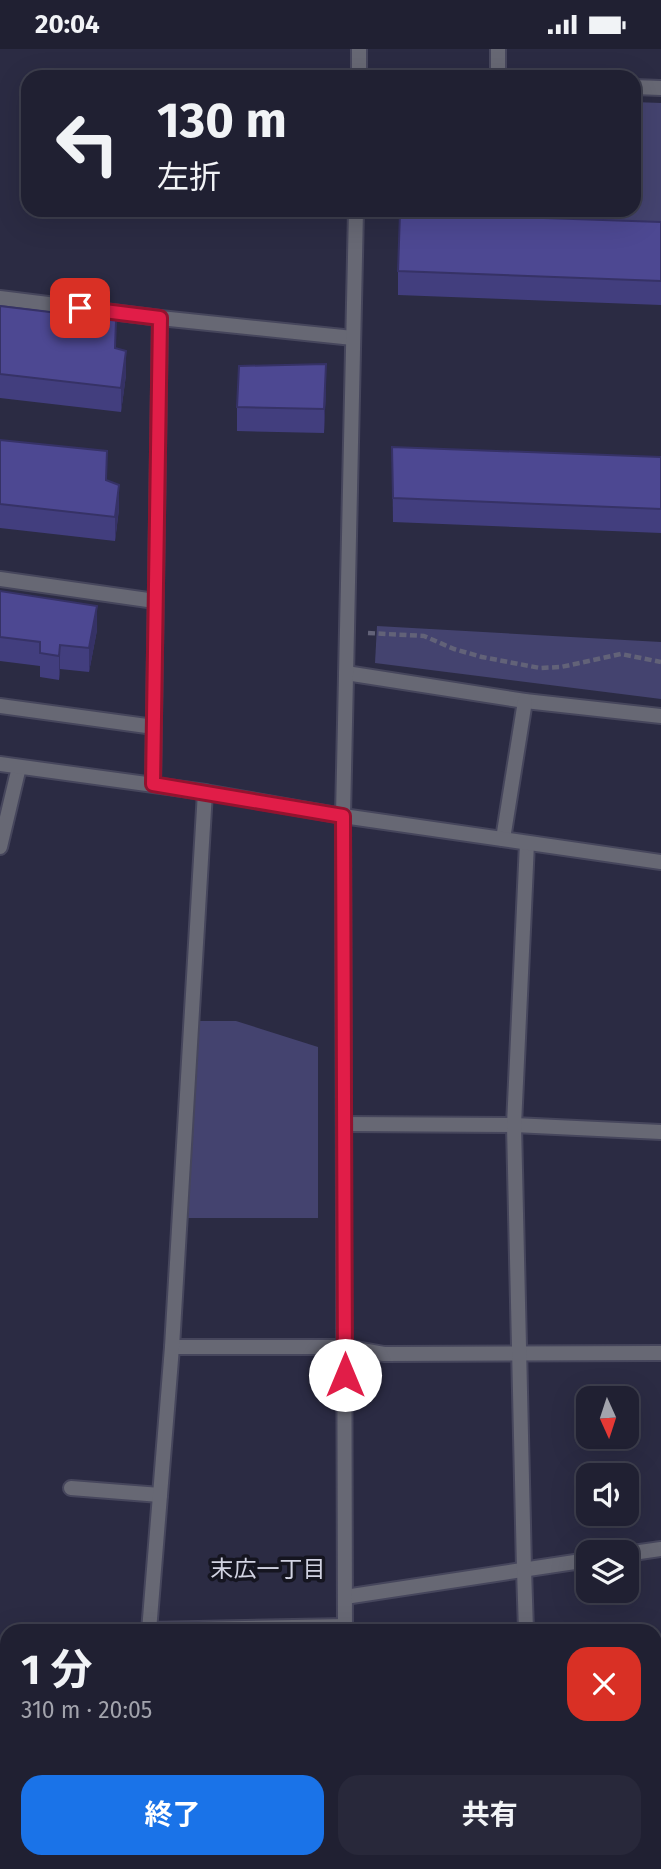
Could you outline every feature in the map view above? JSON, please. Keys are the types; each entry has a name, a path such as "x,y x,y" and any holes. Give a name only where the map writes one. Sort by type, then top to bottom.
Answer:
{"street":[{"path":"359,49 359,70"},
{"path":"498,49 498,70"},
{"path":"641,87 661,88"},
{"path":"345,1624 343,816 356,217"},
{"path":"0,298 353,338"},
{"path":"153,784 160,318"},
{"path":"0,579 155,601"},
{"path":"346,673 524,701 661,716"},
{"path":"503,839 524,701"},
{"path":"0,706 154,727"},
{"path":"0,764 153,784 343,816 661,862"},
{"path":"0,847 19,767"},
{"path":"150,1624 172,1347 205,792"},
{"path":"526,1624 514,1125 527,843"},
{"path":"344,1124 514,1125 661,1132"},
{"path":"172,1347 345,1347 384,1354 661,1353"},
{"path":"71,1488 160,1495"},
{"path":"639,1552 661,1549"},
{"path":"345,1597 576,1562"}],"path":[{"path":"346,632 424,636 482,657 540,668 561,667 621,654 661,661"}],"shaded area":[{"path":"641,102 661,103 661,226 551,221 551,217 641,217"},
{"path":"377,626 661,642 661,699 375,663"},
{"path":"198,1021 236,1021 318,1047 318,1218 188,1218"}],"building":[{"path":"400,217 516,217 661,222 661,281 398,271"},
{"path":"0,306 116,320 115,348 126,351 121,388 0,374"},
{"path":"326,364 324,409 237,407 239,366"},
{"path":"0,440 107,451 106,480 119,485 115,517 0,504"},
{"path":"392,447 661,457 661,509 393,498"},
{"path":"0,591 97,606 89,648 60,645 59,656 40,653 40,642 0,637"}],"district":[{"name":"末広一丁目","path":"268,1569"}],"route":[{"path":"80,308 160,318 153,784 343,816 345,1375"}]}
